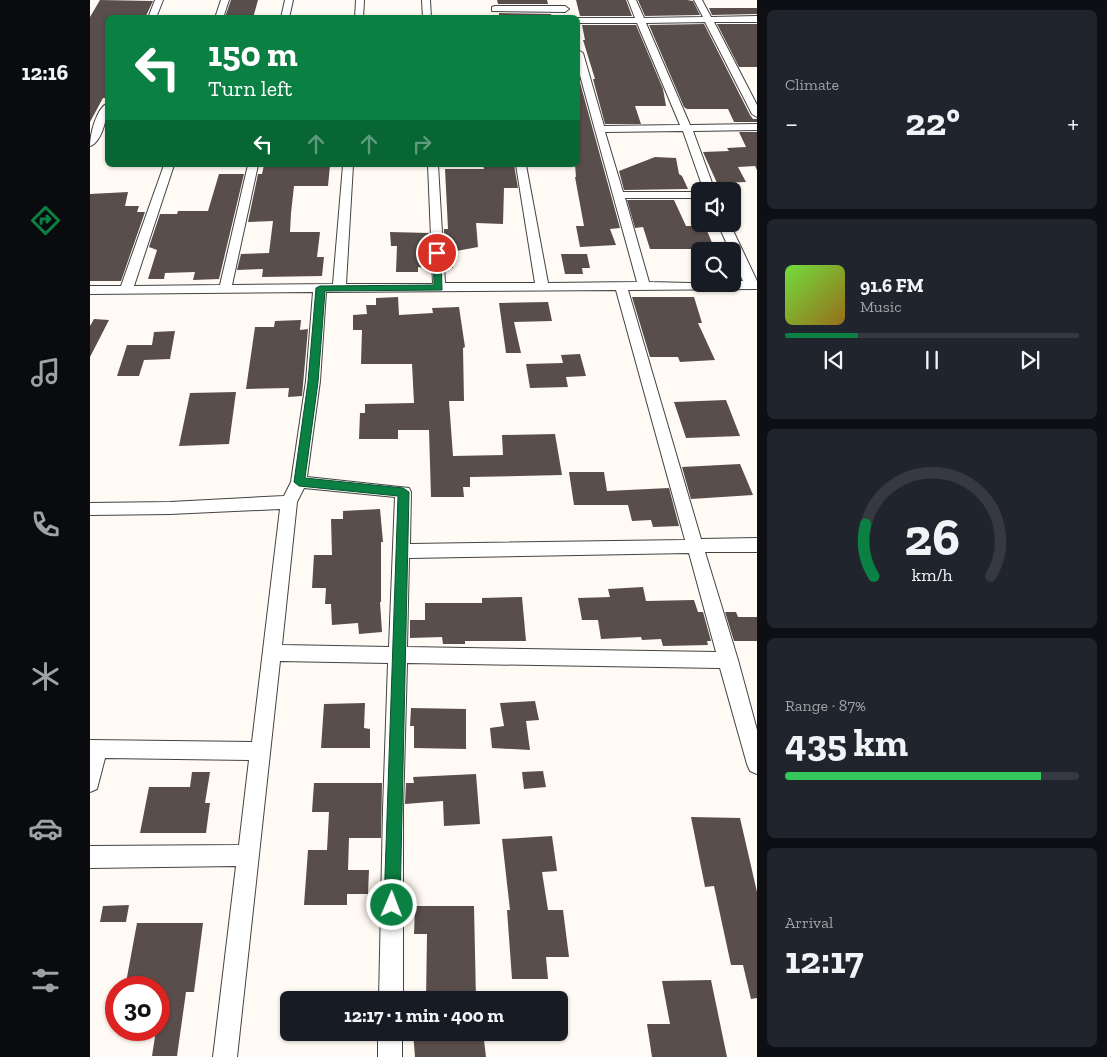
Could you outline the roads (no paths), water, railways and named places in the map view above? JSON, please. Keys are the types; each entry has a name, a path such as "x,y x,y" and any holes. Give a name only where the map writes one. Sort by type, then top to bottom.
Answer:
{"street":[{"path":"153,15 159,0"},
{"path":"220,15 225,0"},
{"path":"286,15 288,0"},
{"path":"359,15 360,0"},
{"path":"426,0 427,15"},
{"path":"632,0 687,129 707,182"},
{"path":"698,0 757,114"},
{"path":"495,9 564,9"},
{"path":"580,21 757,20"},
{"path":"580,60 644,286"},
{"path":"580,96 590,96"},
{"path":"90,142 105,112"},
{"path":"600,129 757,127"},
{"path":"96,129 105,129"},
{"path":"126,290 168,167"},
{"path":"226,289 253,167"},
{"path":"339,288 348,167"},
{"path":"434,167 439,288"},
{"path":"521,167 542,287"},
{"path":"618,195 691,195"},
{"path":"90,290 754,285 728,232"},
{"path":"621,286 729,660 757,764"},
{"path":"225,1057 289,502 299,482 313,382 320,288"},
{"path":"299,482 403,492 391,991"},
{"path":"90,509 170,508 289,502"},
{"path":"401,551 757,545"},
{"path":"272,653 729,660"},
{"path":"90,782 93,749 261,751"},
{"path":"90,858 249,855"},
{"path":"390,1041 390,1057"}]}
